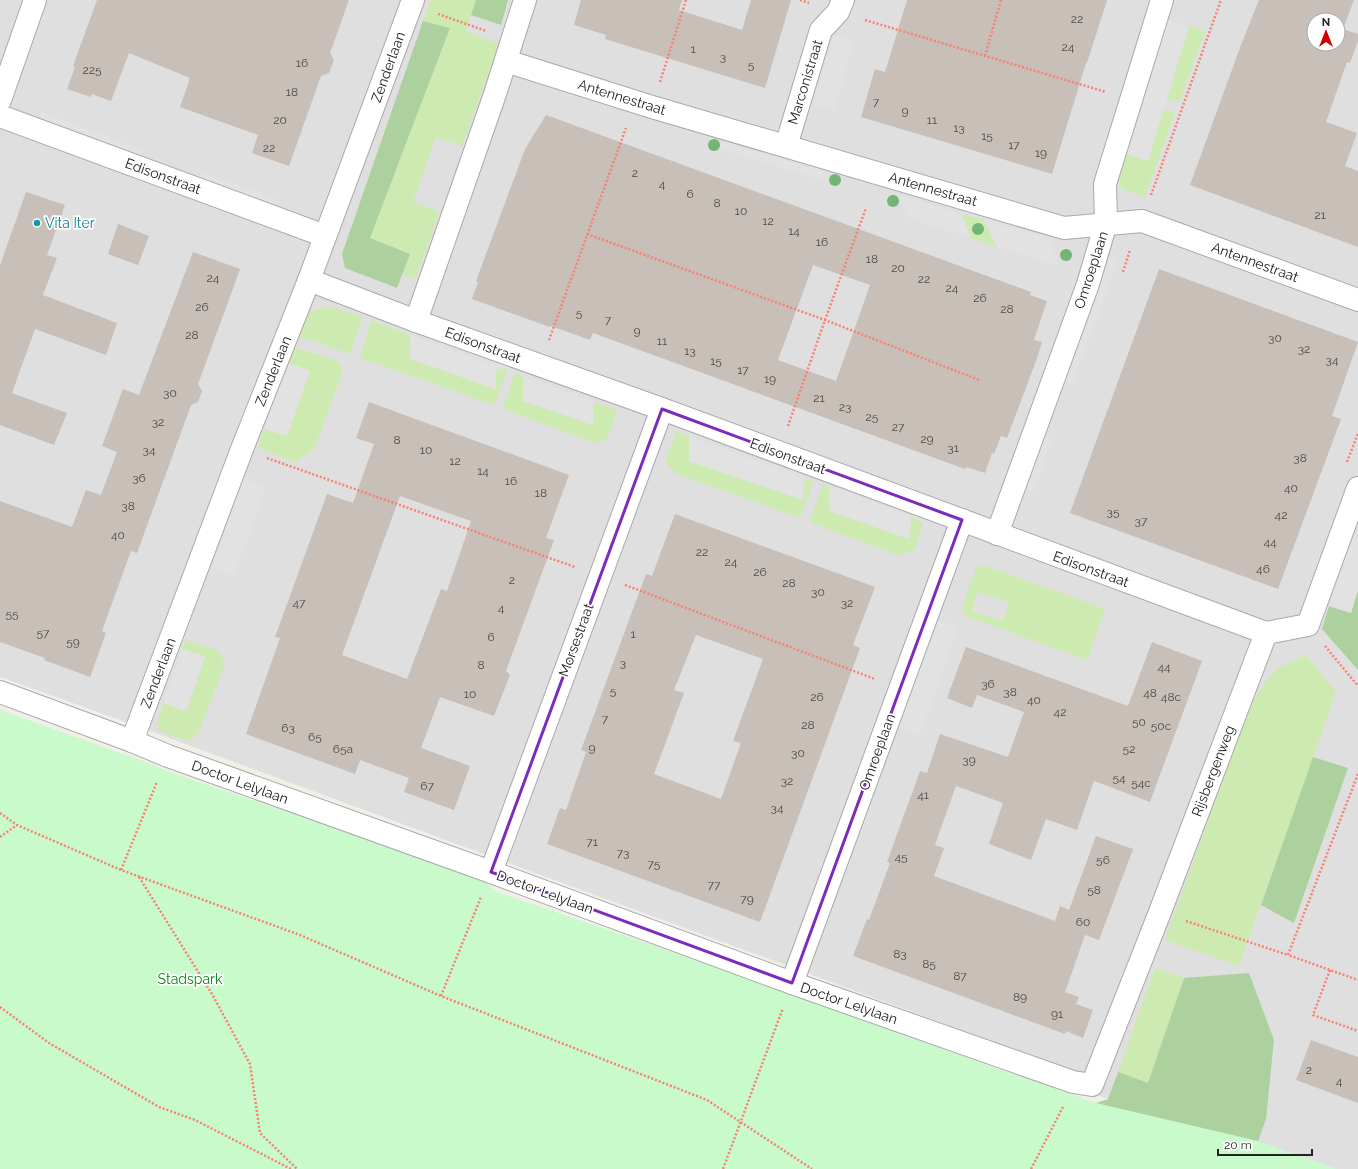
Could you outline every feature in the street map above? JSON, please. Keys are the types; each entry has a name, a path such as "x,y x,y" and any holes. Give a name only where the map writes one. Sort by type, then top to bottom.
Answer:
{"street":[{"path":"0,100 35,0"},
{"path":"416,321 506,61 525,0"},
{"name":"Omroeplaan","path":"997,534 1088,284 1106,223 1105,184 1162,0"},
{"name":"Zenderlaan","path":"132,740 239,456 309,280 412,2"},
{"name":"Marconistraat","path":"786,146 821,30 841,6"},
{"name":"Antennestraat","path":"506,61 652,107 1064,228 1142,220 1358,300"},
{"name":"Edisonstraat","path":"0,116 325,236"},
{"name":"Edisonstraat","path":"309,280 416,321 662,409 1266,633"},
{"name":"Morsestraat","path":"491,872 662,409"},
{"path":"1266,633 1308,626 1358,488"},
{"name":"Omroeplaan","path":"792,983 962,520"},
{"name":"Rijsbergenweg","path":"1092,1084 1160,912 1266,633"},
{"name":"Doctor Lelylaan","path":"0,692 132,740 168,756 491,872 792,983 1073,1082 1092,1084"}],"path":[{"path":"652,107 686,0"},
{"path":"800,0 841,6 985,56 1132,100"},
{"path":"985,56 1001,0"},
{"path":"1142,220 1222,0"},
{"path":"412,2 513,40"},
{"path":"547,344 626,128"},
{"path":"786,430 866,208"},
{"path":"587,234 825,320 979,380"},
{"path":"1347,463 1358,433"},
{"path":"1308,626 1358,686"},
{"path":"120,870 168,756"},
{"path":"1288,955 1358,774"},
{"path":"0,813 17,824 120,870 300,935 441,996 707,1100 812,1169"},
{"path":"0,837 17,824"},
{"path":"441,996 491,872"},
{"path":"138,876 212,994 250,1064 260,1133 297,1169"},
{"path":"1160,912 1358,980"},
{"path":"1330,970 1313,1015 1358,1032"},
{"path":"723,1169 792,983"},
{"path":"0,1007 49,1042 159,1107 195,1120 291,1169"},
{"path":"1031,1169 1061,1109 1069,1100 1079,1100 1087,1094 1092,1084"}],"highlighted area":[{"path":"662,409 962,520 792,983 491,872"}],"shaded area":[{"path":"0,0 1358,0 1358,1169 1302,1169 1072,1086 1078,1073 0,677"},
{"path":"1166,19 1189,26 1148,161 1126,154"},
{"path":"833,36 854,41 834,110 813,104"},
{"path":"42,112 144,150 141,159 39,121"},
{"path":"722,141 828,173 826,181 720,149"},
{"path":"201,172 280,200 277,208 198,180"},
{"path":"897,194 961,214 971,238 909,219"},
{"path":"984,220 1049,239 1059,266 997,247"},
{"path":"1110,257 1118,259 1073,384 1065,381"},
{"path":"410,335 496,366 496,389 410,359"},
{"path":"288,363 310,371 287,436 264,429"},
{"path":"523,377 593,400 593,425 523,401"},
{"path":"689,436 804,478 803,500 689,461"},
{"path":"1045,436 1053,439 1034,491 1026,488"},
{"path":"243,479 266,487 234,576 212,568"},
{"path":"829,486 911,516 909,539 829,511"},
{"path":"1352,534 1358,535 1358,590 1351,613 1329,606"},
{"path":"937,619 958,627 920,735 899,728"},
{"path":"182,649 205,656 186,711 163,703"}],"green space":[{"path":"431,0 476,0 466,31 499,44 462,146 436,137 413,202 439,212 415,280 403,274 410,254 370,238 450,29 423,21"},
{"path":"476,0 508,0 501,25 471,15"},
{"path":"423,21 450,28 370,238 410,254 397,288 345,268 342,254"},
{"path":"1189,26 1205,31 1179,103 1167,99"},
{"path":"1163,109 1175,113 1145,197 1121,189 1119,177 1126,154 1148,160"},
{"path":"961,214 984,220 997,247 971,238"},
{"path":"329,306 363,317 350,354 298,336 307,313"},
{"path":"371,320 410,335 411,359 496,389 496,372 502,368 507,370 494,405 360,358"},
{"path":"293,347 336,360 343,371 314,450 294,462 258,448 264,429 287,436 310,371 288,363"},
{"path":"515,373 523,377 524,401 593,425 593,404 597,403 618,410 607,439 597,444 503,409"},
{"path":"676,432 689,436 690,461 803,500 804,482 809,479 813,481 800,518 676,474 665,462"},
{"path":"823,485 829,486 829,511 909,539 911,516 923,524 915,549 900,556 809,522"},
{"path":"983,565 1105,609 1087,660 965,616 961,610 976,568","holes":["978,592 1009,603 1003,621 972,611"]},
{"path":"1358,590 1358,670 1322,629 1329,606 1351,613"},
{"path":"186,640 219,651 225,665 198,734 188,741 159,731 157,722 163,703 186,711 205,657 182,649"},
{"path":"1305,655 1336,692 1239,966 1165,940 1248,710 1263,685 1278,668"},
{"name":"Stadspark","path":"0,710 175,774 480,878 497,892 778,988 984,1064 1096,1103 1258,1141 1337,1169 0,1169"},
{"path":"1313,757 1348,768 1294,923 1261,905"},
{"path":"1155,968 1184,978 1148,1083 1118,1072"},
{"path":"1249,973 1274,1040 1266,1119 1248,1169 1044,1169 1090,1105 1108,1099 1118,1072 1148,1083 1184,978"}],"building":[{"path":"97,0 349,0 330,53 334,60 329,73 321,76 289,166 252,153 258,135 180,107 190,78 129,53 111,101 92,94 91,97 67,89 75,67 73,66"},
{"path":"581,0 682,0 679,10 742,30 751,0 791,0 765,88 605,39 606,35 574,25"},
{"path":"907,0 1107,0 1052,174 861,117 875,69 885,72"},
{"path":"1259,0 1354,0 1346,21 1346,12 1306,12 1306,52 1346,52 1346,30 1358,34 1358,41 1350,63 1347,62 1326,122 1357,133 1345,166 1358,171 1358,247 1190,185"},
{"path":"546,115 1031,292 1030,295 1047,301 1034,340 1042,342 1036,361 1007,438 1001,436 994,454 992,453 985,473 966,467 965,469 593,333 590,340 472,299 478,282 476,281 525,149","holes":["813,265 870,285 836,381 778,360"]},
{"path":"26,192 65,205 47,255 57,258 43,295 117,323 106,355 35,329 12,393 67,413 54,445 0,425 0,265"},
{"path":"118,224 149,236 138,265 108,254"},
{"path":"193,252 240,269 198,384 202,391 198,402 191,405 137,553 131,551 102,631 106,633 90,677 44,660 45,658 0,642 0,501 72,527 86,490 101,495 117,452 102,446 123,389 139,395"},
{"path":"1159,269 1358,342 1332,416 1341,419 1278,589 1070,513"},
{"path":"369,402 569,475 546,538 554,540 506,671 510,675 494,716 440,697 421,748 470,766 454,810 404,792 409,778 360,760 355,774 246,734 280,638 275,637 327,494 353,503 374,444 356,438","holes":["400,496 471,521 447,591 441,589 407,679 342,655"]},
{"path":"675,514 875,587 853,645 860,648 760,922 547,844 560,808 566,810 586,752 581,750 646,574 652,576","holes":["696,635 763,659 733,741 741,743 721,799 654,774 684,693 674,690"]},
{"path":"1152,642 1202,661 1150,802 1094,781 1077,830 1046,819 1031,860 989,844 1003,803 956,786 935,845 944,848 934,876 1055,921 1060,906 1069,910 1096,836 1133,849 1099,940 1085,935 1065,992 1079,997 1076,1004 1093,1010 1083,1038 1066,1031 1065,1034 853,956 867,919 869,920 890,863 887,862 920,771 927,773 940,734 1008,757 1024,712 977,695 972,708 947,698 966,647 1128,706"},
{"path":"1311,1040 1358,1057 1358,1103 1296,1080"}],"place":[{"name":"Vita Iter","path":"37,223"}]}
